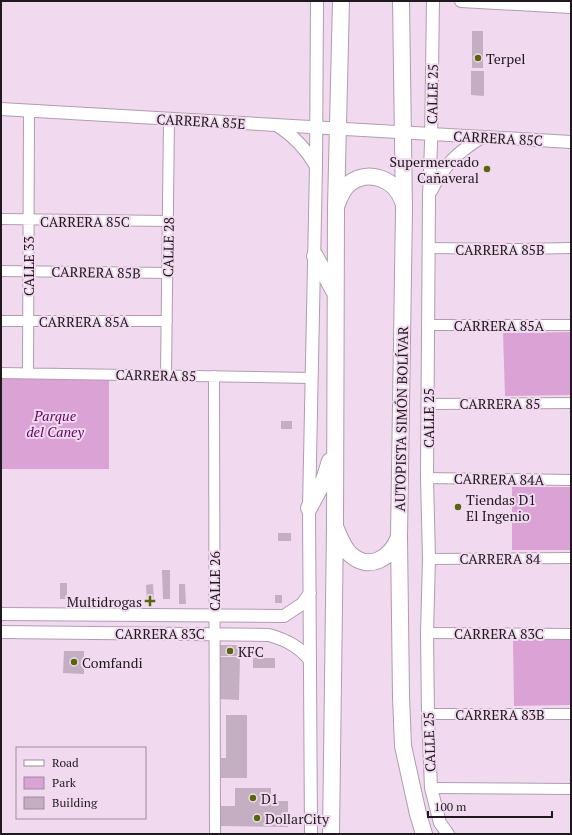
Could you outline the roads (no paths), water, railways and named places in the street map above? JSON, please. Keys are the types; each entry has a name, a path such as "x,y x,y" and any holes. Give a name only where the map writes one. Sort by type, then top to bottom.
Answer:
{"highway":[{"path":"331,834 335,528 334,435 336,206 341,1"},
{"name":"AUTOPISTA SIMÓN BOLÍVAR","path":"401,1 404,209 399,537 401,697 403,746 424,834"},
{"path":"336,206 342,192 350,184 364,177 375,176 385,180 397,190 402,199 404,209"},
{"path":"315,256 335,293"},
{"path":"309,508 324,480 329,465 334,435"},
{"path":"335,528 346,548 356,558 364,561 373,562 386,557 393,550 399,537"}],"street":[{"path":"311,834 309,508 315,256 317,1"},
{"name":"CALLE 25","path":"433,1 429,195 427,478 429,558 427,633 431,788 442,829"},
{"path":"468,1 571,6"},
{"name":"CARRERA 85E","path":"1,109 29,112 402,132"},
{"name":"CALLE 33","path":"28,373 29,112"},
{"name":"CALLE 28","path":"166,376 170,119"},
{"path":"277,125 303,146 316,166"},
{"name":"CARRERA 85C","path":"402,132 571,142"},
{"path":"429,195 438,177 450,161 465,148 482,137"},
{"name":"CARRERA 85C","path":"1,219 168,221"},
{"name":"CARRERA 85B","path":"429,248 571,248"},
{"name":"CARRERA 85B","path":"1,271 168,273"},
{"name":"CARRERA 85A","path":"1,321 167,321"},
{"name":"CARRERA 85A","path":"428,325 571,325"},
{"name":"CARRERA 85","path":"1,373 311,378"},
{"name":"CALLE 26","path":"214,376 215,834"},
{"name":"CARRERA 85","path":"428,404 571,403"},
{"name":"CARRERA 84A","path":"427,478 571,480"},
{"name":"CARRERA 84","path":"429,558 571,558"},
{"name":"CARRERA 83C","path":"3,616 284,616 302,604 310,593"},
{"name":"CARRERA 83C","path":"3,630 270,635 281,638 295,645 310,660"},
{"name":"CARRERA 83C","path":"427,633 571,634"},
{"name":"CARRERA 83B","path":"428,714 571,714"},
{"path":"431,788 571,789"},
{"path":"442,829 448,834"}],"place":[{"name":"Terpel","path":"478,58"},
{"name":"Supermercado Cañaveral","path":"487,169"},
{"name":"Tiendas D1 El Ingenio","path":"458,507"},
{"name":"Multidrogas","path":"150,601"},
{"name":"KFC","path":"230,651"},
{"name":"Comfandi","path":"74,662"},
{"name":"D1","path":"253,798"},
{"name":"DollarCity","path":"257,818"}],"park label":[{"name":"Parque del Caney","path":"55,424"}]}
